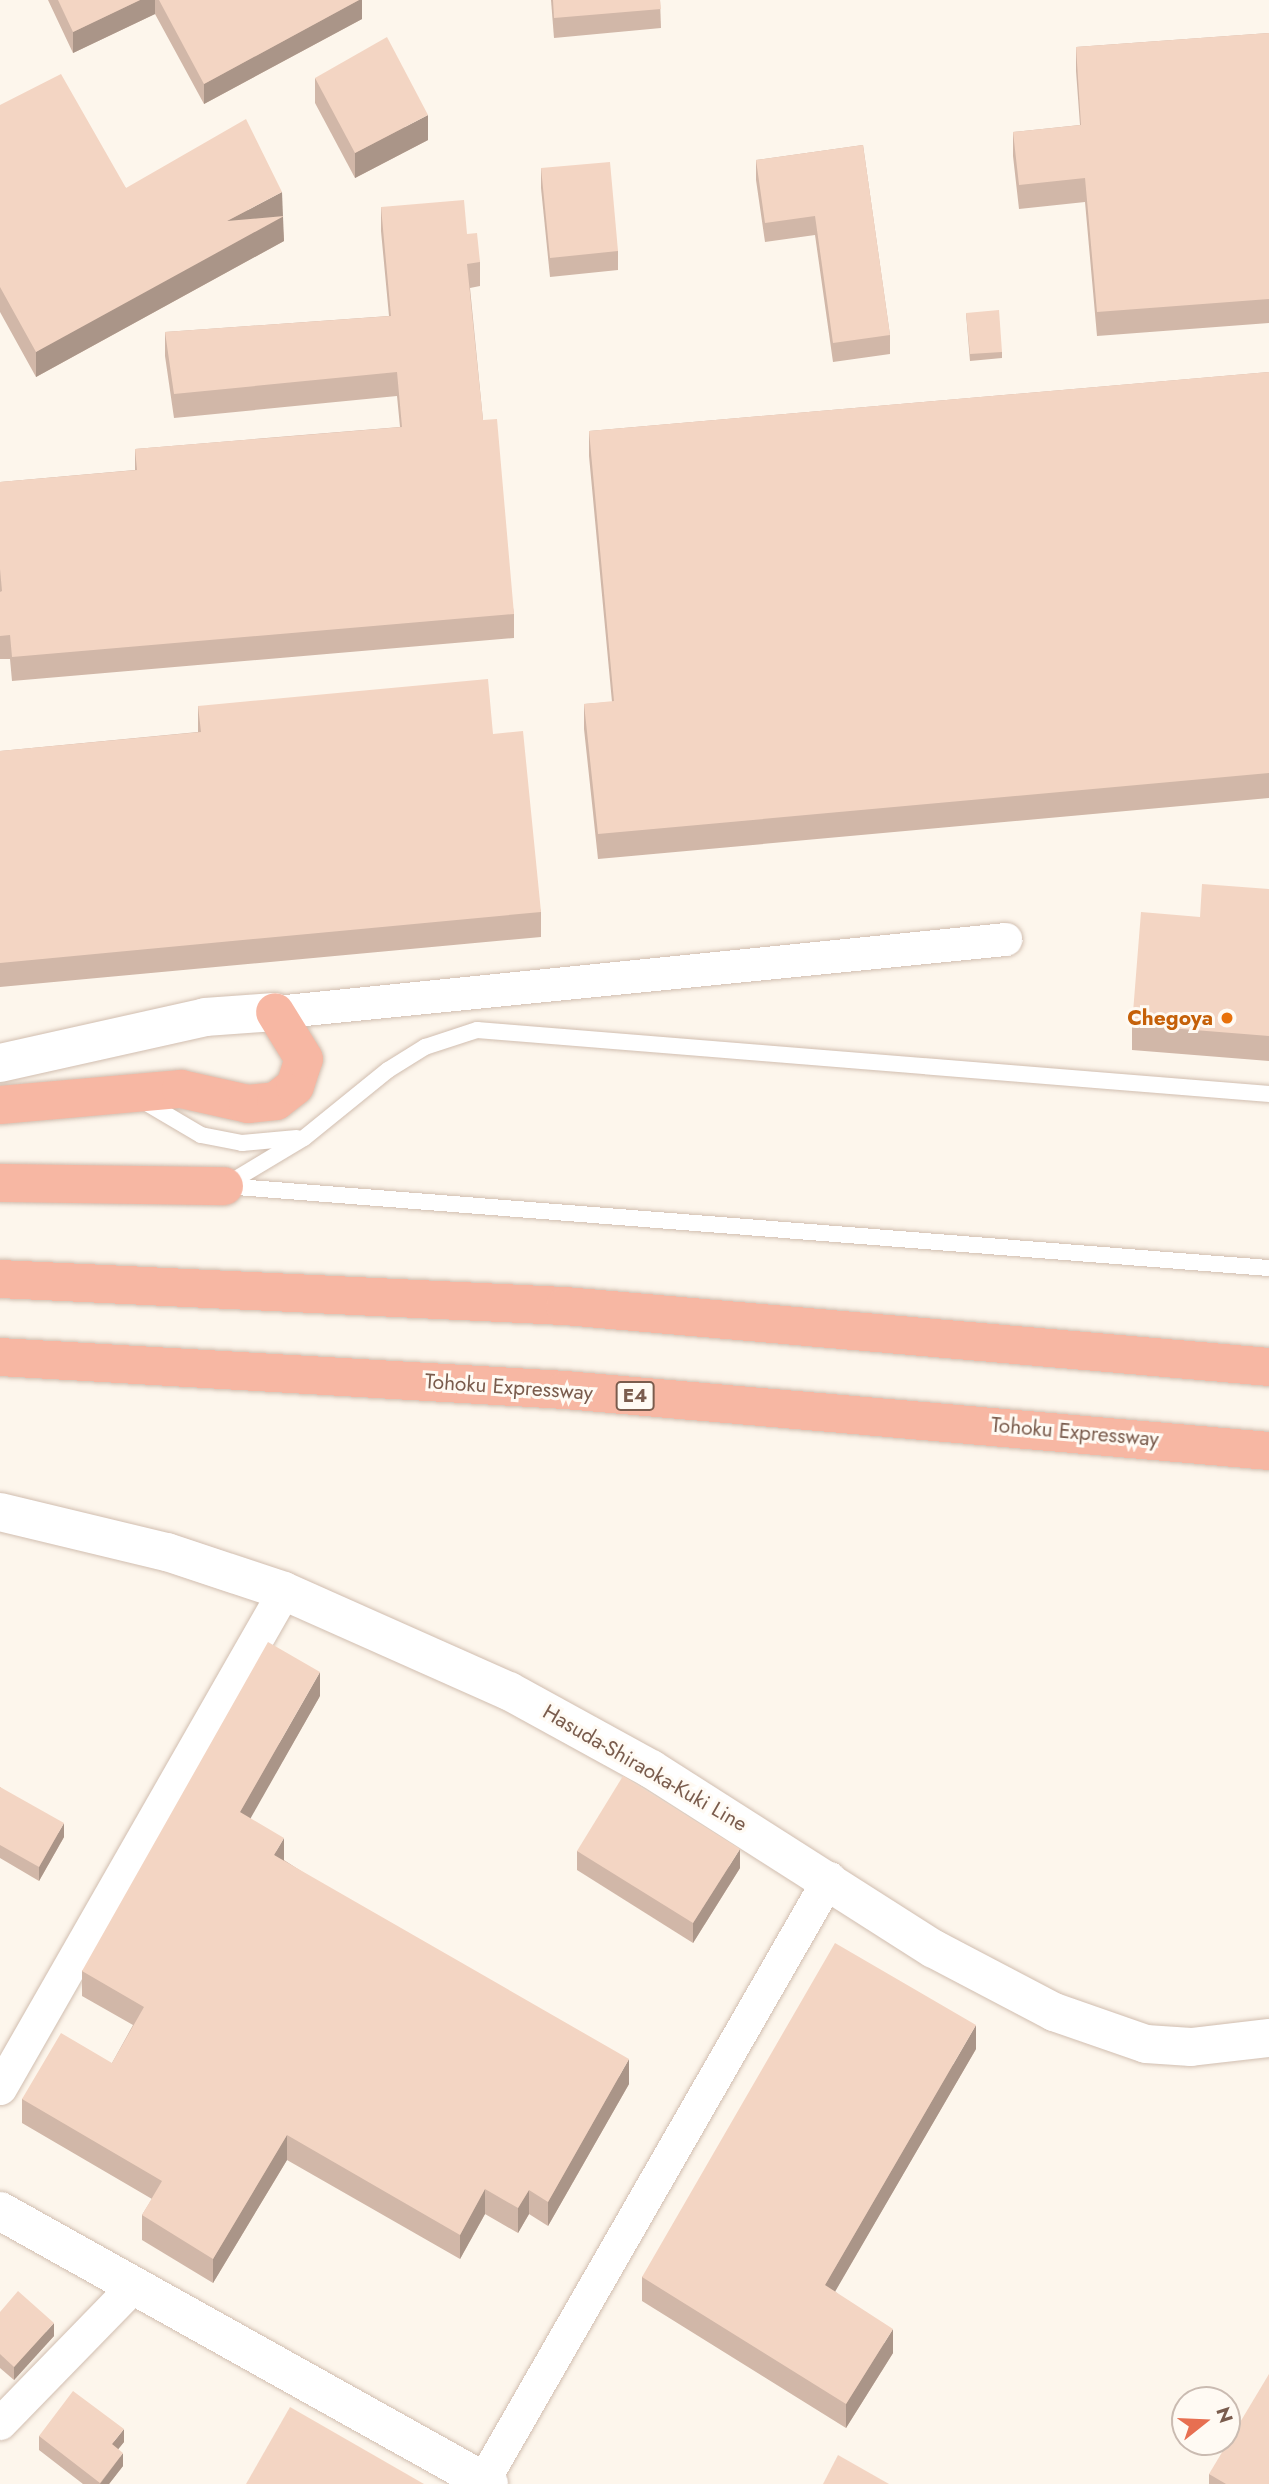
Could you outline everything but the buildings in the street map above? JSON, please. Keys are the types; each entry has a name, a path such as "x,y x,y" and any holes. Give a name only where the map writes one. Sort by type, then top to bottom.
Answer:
{"highway":[{"path":"0,1105 181,1089 266,1104 286,1095 304,1059 275,1012"},
{"path":"0,1183 224,1186"},
{"path":"0,1279 565,1306 1269,1367"},
{"name":"Tohoku Expressway","path":"0,1357 565,1390 1269,1451"}],"main road":[{"path":"0,1063 205,1017 275,1012"},
{"name":"Hasuda-Shiraoka-Kuki Line","path":"0,1511 167,1552 284,1591 567,1721 830,1878 1010,1992 1100,2031 1191,2047 1269,2038"},
{"path":"0,2211 484,2483"}],"street":[{"path":"275,1012 1004,939"},
{"path":"0,2088 284,1591"},
{"path":"484,2483 830,1878"},
{"path":"0,2423 133,2286"}],"lane":[{"path":"224,1186 304,1138 388,1070 425,1046 477,1030 1269,1094"},
{"path":"127,1093 201,1135 243,1143 304,1138"},
{"path":"224,1186 1269,1268"}],"place":[{"name":"Chegoya","path":"1227,1018"}]}
